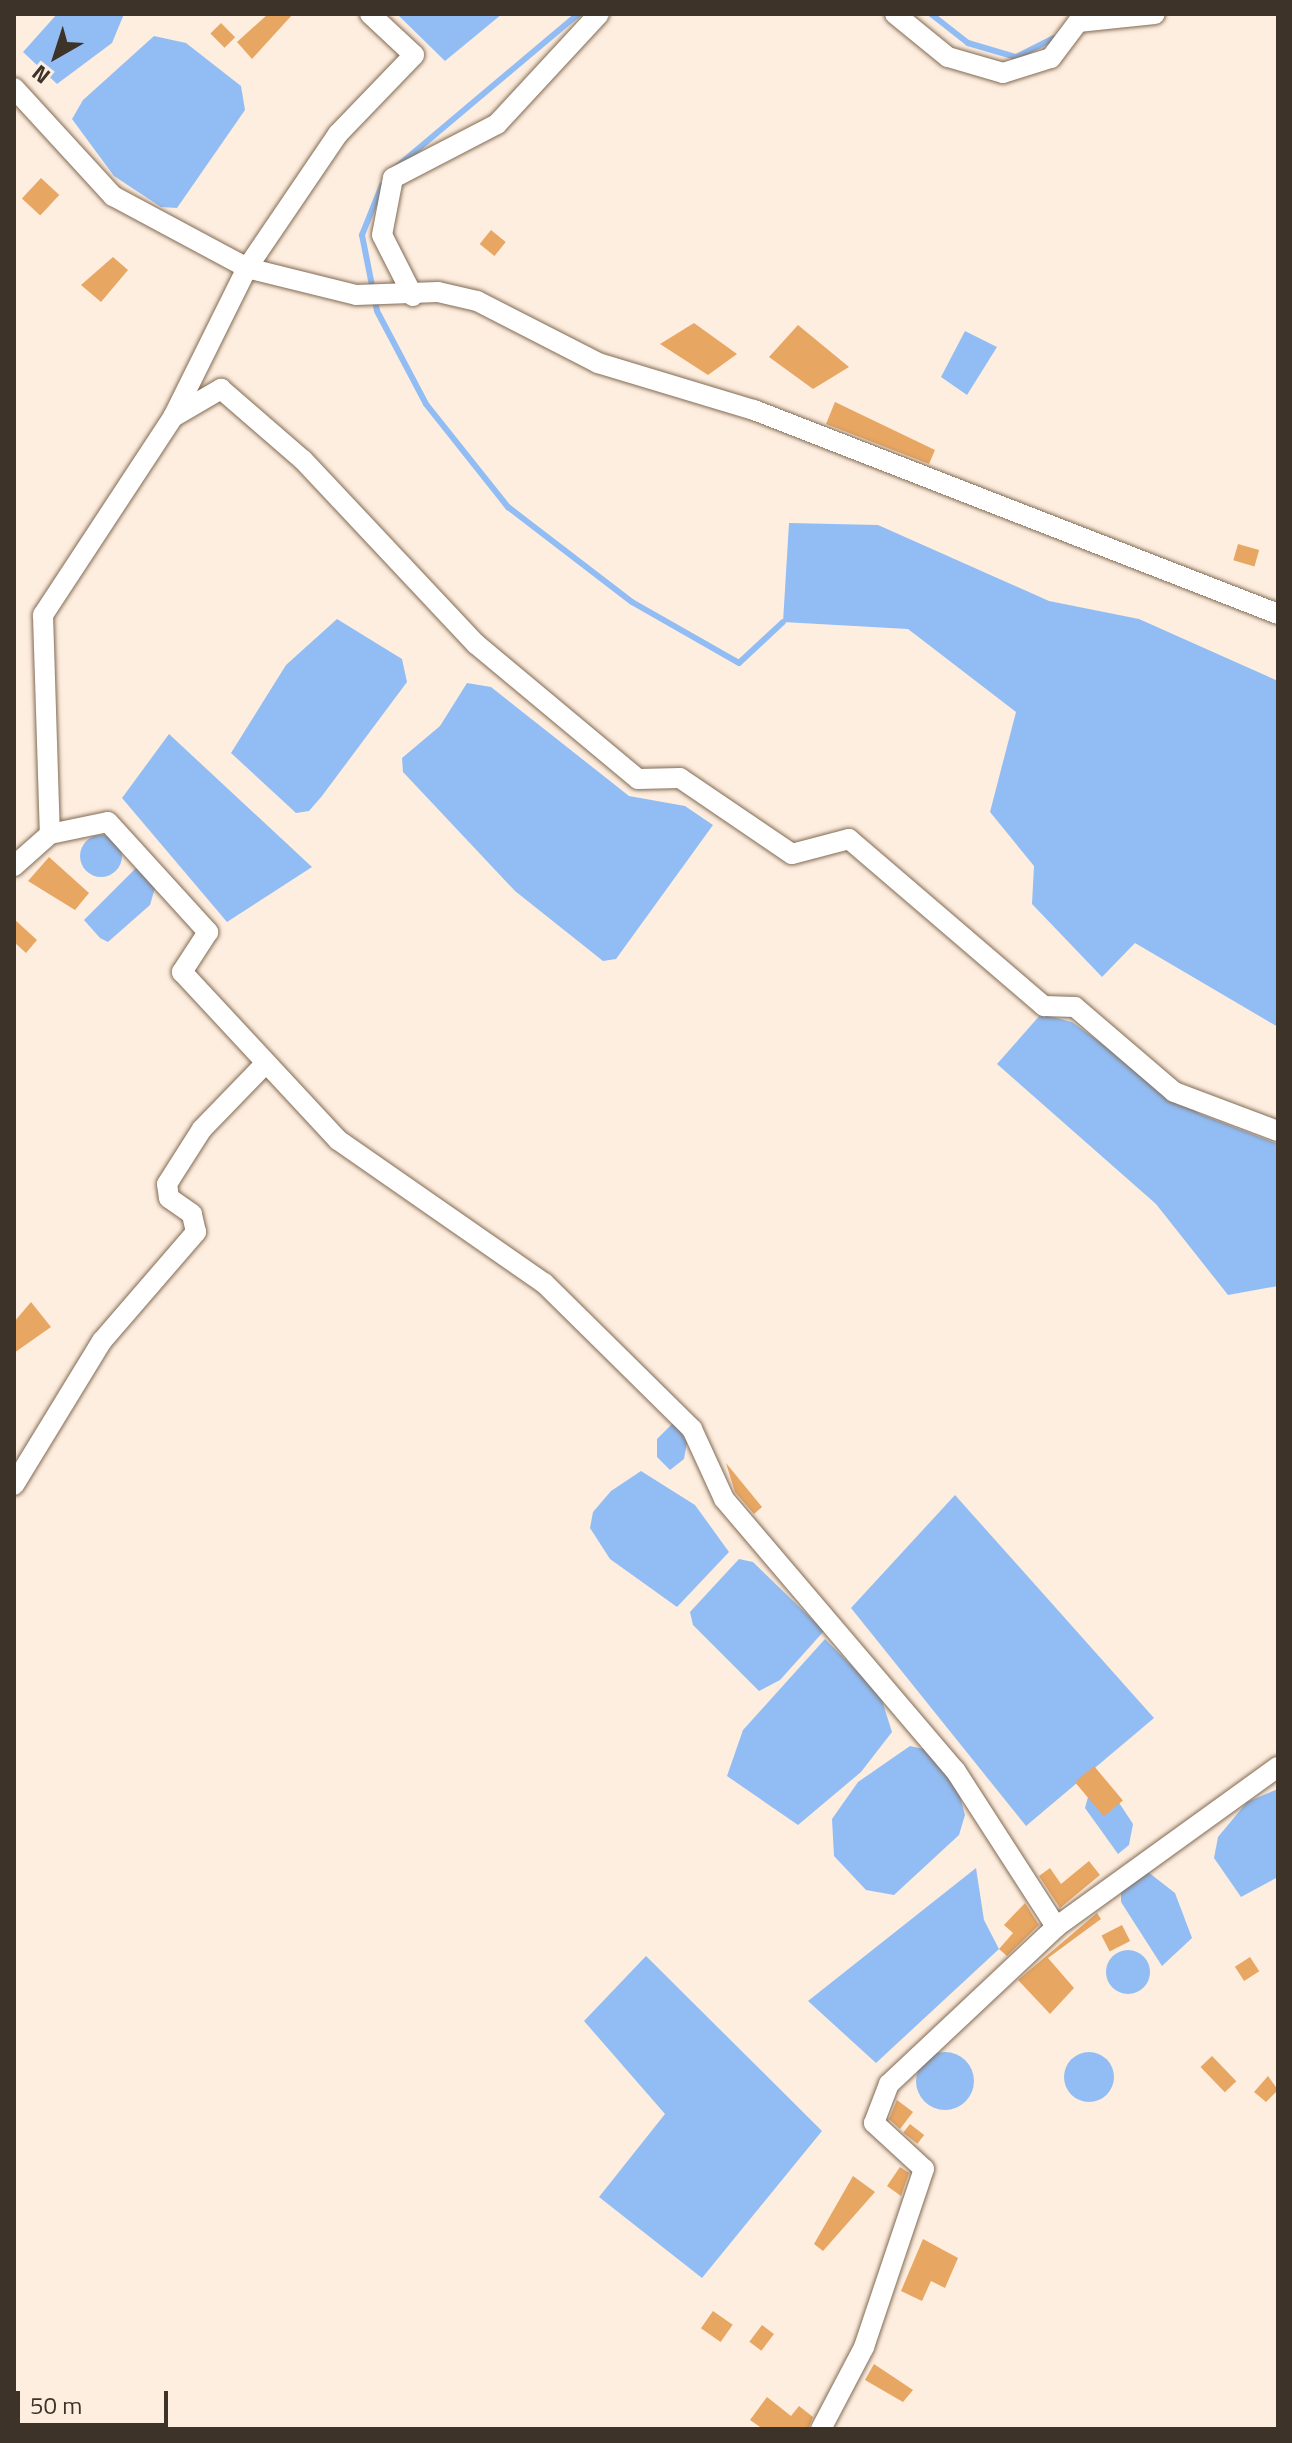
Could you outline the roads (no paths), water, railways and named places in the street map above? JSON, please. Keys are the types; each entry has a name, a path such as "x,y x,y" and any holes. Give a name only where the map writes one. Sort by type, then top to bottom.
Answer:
{"street":[{"path":"50,834 43,615 173,417 247,268 338,134 414,55 370,14"},
{"path":"413,296 382,235 393,178 497,124 599,14"},
{"path":"895,14 948,57 1003,73 1051,58 1078,22 1155,14"},
{"path":"14,88 113,196 247,268 356,295 413,296 438,292 477,301 598,363 754,410 1278,614"},
{"path":"173,417 221,389 303,460 476,644 638,779 680,778 792,854 849,839 1044,1006 1075,1007 1174,1092 1278,1131"},
{"path":"14,866 50,834 108,822 164,878 208,932 182,972 338,1140 544,1283 692,1429 724,1499 955,1770 1056,1927"},
{"path":"14,1485 102,1341 196,1232 192,1214 169,1198 167,1184 202,1129 266,1063"},
{"path":"821,2429 864,2347 924,2169 874,2123 889,2084 1056,1927 1278,1767"}],"water":[{"path":"57,14 124,14 112,43 57,84 23,52"},
{"path":"397,14 502,14 445,61"},
{"path":"154,36 186,43 241,86 245,110 177,208 161,207 114,176 72,119 83,100"},
{"path":"965,331 997,347 967,395 941,377"},
{"path":"789,523 878,525 1049,601 1139,619 1278,681 1278,1027 1135,943 1102,977 1032,904 1034,866 990,812 1016,712 908,629 783,622"},
{"path":"337,619 402,659 407,682 322,796 309,811 296,813 231,753 286,665"},
{"path":"467,683 491,687 629,796 685,806 713,825 616,959 603,961 515,891 403,772 402,758 440,726"},
{"path":"169,734 312,867 227,922 122,798"},
{"path":"101,835 116,841 122,856 116,871 101,877 86,871 80,856 86,841"},
{"path":"138,866 155,888 150,905 108,942 100,938 84,920"},
{"path":"1041,1014 1072,1022 1200,1114 1278,1144 1278,1286 1228,1295 1156,1204 997,1064"},
{"path":"674,1422 687,1442 684,1459 670,1470 657,1457 657,1439"},
{"path":"641,1471 695,1505 729,1552 677,1607 610,1559 590,1528 593,1512 611,1491"},
{"path":"955,1495 1154,1718 1026,1826 851,1608"},
{"path":"739,1559 753,1562 824,1631 780,1680 759,1691 693,1625 690,1612"},
{"path":"825,1639 880,1694 892,1732 861,1772 798,1825 727,1776 743,1730"},
{"path":"910,1746 928,1750 958,1789 965,1815 959,1835 894,1895 866,1890 834,1856 832,1819 858,1782"},
{"path":"1278,1789 1278,1877 1241,1897 1214,1858 1218,1837 1247,1802"},
{"path":"1114,1795 1133,1824 1129,1845 1118,1854 1085,1808 1088,1797"},
{"path":"976,1868 984,1920 999,1949 876,2063 808,2001"},
{"path":"1148,1872 1175,1893 1192,1938 1162,1966 1121,1902 1121,1886"},
{"path":"1128,1950 1143,1957 1150,1972 1143,1987 1128,1994 1113,1987 1106,1972 1113,1957"},
{"path":"646,1956 822,2131 702,2278 599,2197 665,2114 584,2021"},
{"path":"945,2052 966,2060 974,2081 966,2102 945,2110 924,2102 916,2081 924,2060"},
{"path":"1089,2052 1107,2059 1114,2077 1107,2095 1089,2102 1071,2095 1064,2077 1071,2059"}],"waterway":[{"path":"387,175 578,14"},
{"path":"931,14 968,43 1016,57 1054,38"},
{"path":"382,185 362,235 377,311 426,404 508,507 632,602 739,663 783,622"}]}
